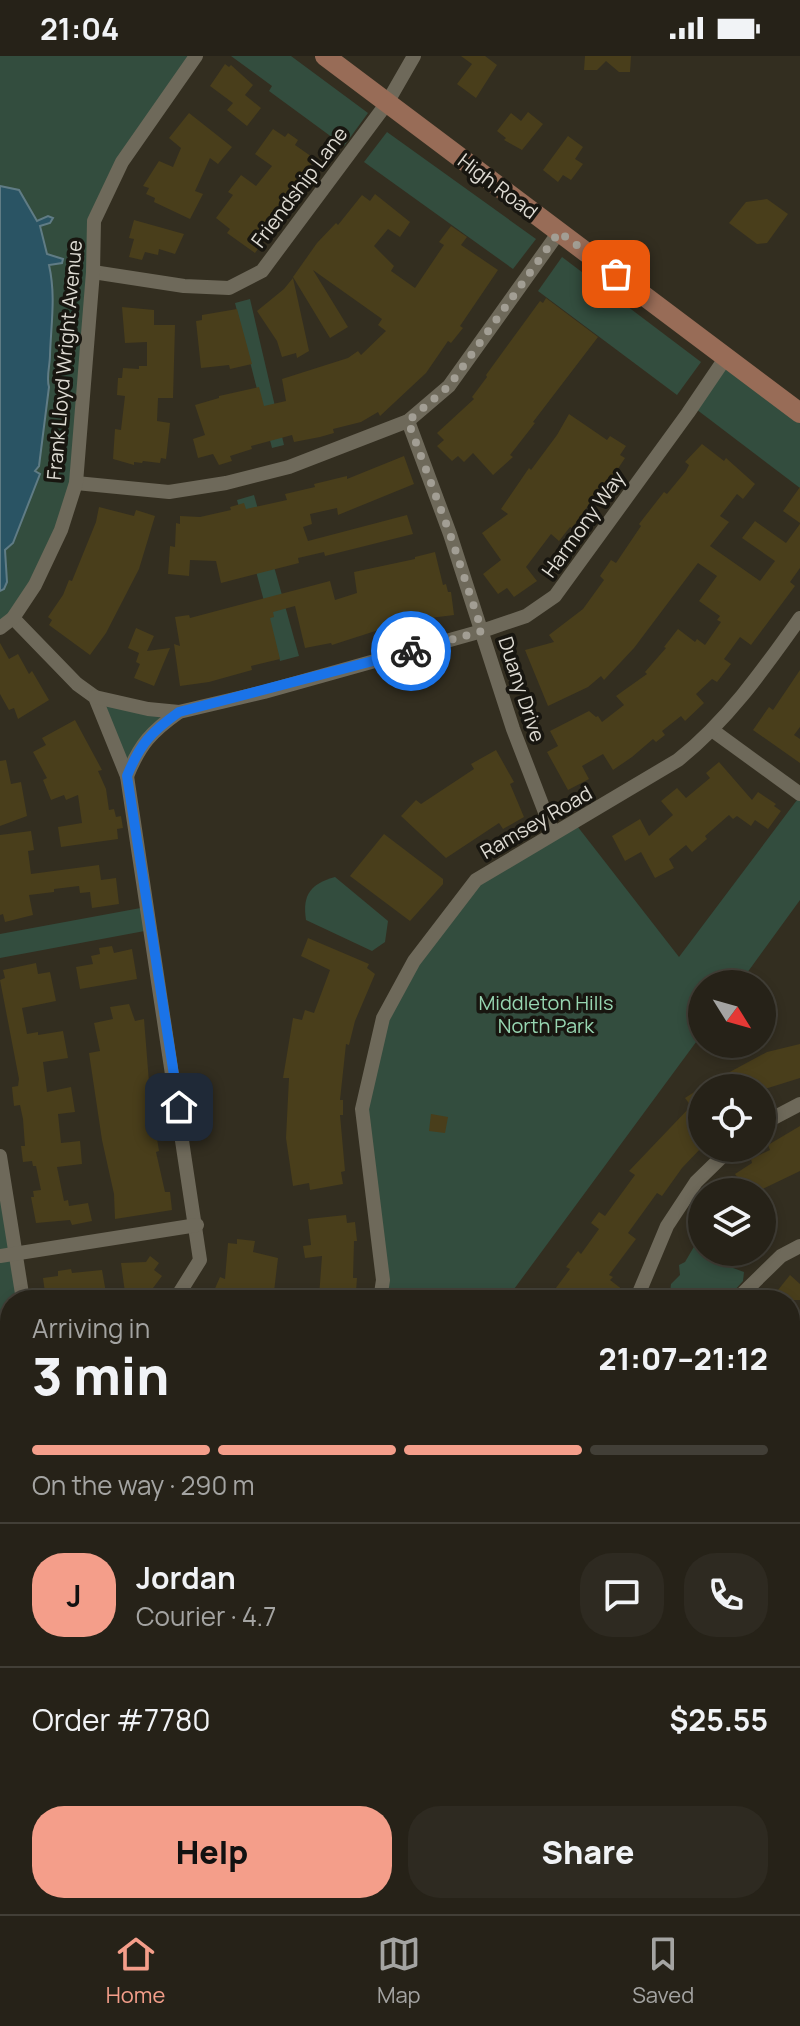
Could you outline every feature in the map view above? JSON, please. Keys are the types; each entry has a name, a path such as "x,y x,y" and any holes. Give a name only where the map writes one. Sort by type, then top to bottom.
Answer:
{"street":[{"name":"Frank Lloyd Wright Avenue","path":"0,628 13,618 35,585 61,530 76,483 93,272 94,221 122,162 196,56"},
{"name":"High Road","path":"325,56 800,413"},
{"path":"387,103 414,56"},
{"name":"Friendship Lane","path":"93,272 184,286 229,288 243,283 262,271 387,103"},
{"path":"76,483 169,492 226,483 289,467 408,421 449,386 559,232"},
{"name":"Harmony Way","path":"95,697 148,709 179,712 264,692 526,616 555,596 726,357"},
{"name":"Duany Drive","path":"408,421 450,534 513,729 553,833"},
{"path":"13,618 77,684 95,697 127,776 197,1225 200,1260 181,1290"},
{"name":"Ramsey Road","path":"382,1290 383,1280 362,1109 383,1018 414,961 476,880 678,760 712,730 740,700 800,618"},
{"path":"127,776 137,751 153,730 179,712"},
{"path":"712,730 800,794"},
{"path":"776,1117 800,1104"},
{"path":"0,1156 8,1254 20,1290"},
{"path":"640,1290 667,1226 696,1182 717,1162"},
{"path":"8,1254 197,1225"},
{"path":"746,1290 781,1256 800,1246"}],"green space":[{"path":"0,56 196,56 123,162 94,221 76,483 35,585 0,628"},
{"path":"231,56 291,56 368,113 344,146 269,91 272,86"},
{"path":"387,132 536,239 513,269 364,162"},
{"path":"562,257 701,362 677,395 538,291"},
{"path":"250,299 284,445 272,448 235,303"},
{"path":"726,357 800,413 800,488 692,406"},
{"path":"254,495 299,656 280,661 237,500"},
{"path":"95,697 179,712 153,731 127,776"},
{"name":"Middleton Hills North Park","path":"800,796 800,900 749,970 688,970 688,1053 513,1290 379,1290 362,1109 383,1018 476,880 574,822 679,957"},
{"path":"335,877 388,921 385,942 372,951 306,920 305,903 310,891"},
{"path":"146,907 150,930 0,958 0,934"},
{"path":"0,1156 21,1290 0,1290"},
{"path":"688,1257 688,1266 735,1266 733,1268 744,1272 743,1281 735,1290 670,1290 671,1284 680,1275 679,1265"}],"water":[{"path":"0,186 19,190 37,221 48,216 53,218 50,223 40,226 47,254 63,259 62,263 49,265 52,310 49,387 39,466 35,471 40,474 13,543 5,550 7,582 0,591"}],"building":[{"path":"461,56 485,56 497,65 476,98 457,84 472,64"},
{"path":"585,56 631,56 630,72 619,72 606,61 597,70 584,70"},
{"path":"225,64 231,65 253,85 245,95 261,108 247,126 227,110 233,103 210,86"},
{"path":"528,112 543,124 522,150 504,140 506,138 497,131 511,113 521,121"},
{"path":"189,113 232,147 218,164 210,158 195,191 203,194 190,219 154,202 155,198 146,194 149,188 143,186 159,161 173,167 181,148 169,138"},
{"path":"273,129 285,137 288,133 298,140 295,145 315,159 292,192 297,196 255,253 227,233 230,229 216,218 233,195 228,192 241,175 256,186 272,166 255,154"},
{"path":"568,136 583,147 575,159 583,164 571,180 563,175 558,182 543,170"},
{"path":"375,194 410,222 400,237 388,229 374,246 394,266 391,271 415,288 444,245 439,242 451,226 467,237 461,245 498,270 460,326 463,328 451,343 448,341 426,373 380,416 378,412 361,422 333,429 334,433 320,437 294,442 292,435 251,446 252,449 230,456 232,461 219,465 213,454 198,458 193,439 205,435 195,405 259,387 264,406 286,401 282,379 348,358 358,351 361,355 386,331 378,325 382,319 313,270 348,327 330,338 293,277 317,243 336,223 338,225 362,195 370,201"},
{"path":"767,199 788,214 767,243 757,244 729,223 746,202"},
{"path":"134,220 184,234 175,254 159,249 158,255 145,252 142,260 129,257 134,239 129,238"},
{"path":"293,278 309,351 297,358 296,353 282,357 277,341 257,311"},
{"path":"546,298 598,337 533,422 510,455 513,457 493,475 473,453 464,462 458,456 452,461 437,446 444,440 437,433 474,399 472,397 486,375 540,301 543,303"},
{"path":"122,307 154,310 154,325 175,325 173,398 158,398 157,421 170,423 166,459 161,458 160,463 143,461 134,462 134,465 113,459 115,429 121,430 125,396 117,395 118,378 122,378 123,368 147,366 147,342 125,343"},
{"path":"237,309 252,364 230,369 229,365 201,368 196,321 202,320 202,315"},
{"path":"569,414 607,440 610,436 626,446 620,455 625,458 604,490 597,498 595,496 572,528 559,541 551,534 526,567 537,581 514,597 507,588 498,594 483,574 501,560 482,533 508,514 501,509 529,468 531,470 557,435"},
{"path":"702,444 724,461 726,458 755,484 743,499 737,494 720,516 729,522 710,546 760,581 775,561 742,538 755,521 786,543 800,524 800,568 790,582 795,586 751,645 740,637 724,659 731,664 717,682 712,679 696,694 704,703 685,721 681,716 662,731 665,735 656,742 653,739 613,770 603,754 582,766 589,779 568,790 547,752 558,746 550,731 589,711 602,722 624,705 616,696 647,674 645,672 678,629 695,642 697,639 705,645 721,622 717,620 720,616 699,601 717,576 698,563 634,648 604,680 601,676 588,687 548,706 525,650 554,642 549,635 583,609 604,580 600,576 611,560 616,563 641,526 639,524 664,492 667,494 686,471 689,465 685,462"},
{"path":"404,456 414,484 338,515 337,508 310,514 312,524 303,527 308,541 407,515 413,534 325,556 324,552 298,558 299,563 221,583 216,561 190,560 189,576 168,574 170,546 175,547 176,523 180,524 180,516 200,517 231,510 230,507 244,503 246,509 287,500 285,494 347,476 347,479"},
{"path":"800,487 800,523 783,511"},
{"path":"99,507 134,516 136,510 155,516 139,569 106,633 90,655 49,625 52,620 48,617 69,580 72,581"},
{"path":"435,552 443,585 446,584 448,592 451,592 454,615 406,621 408,632 393,635 391,626 332,645 305,648 295,606 273,612 274,617 270,618 280,659 209,682 180,686 174,644 180,646 175,617 189,615 190,618 330,581 335,600 357,593 354,572"},
{"path":"136,628 154,636 147,651 170,648 154,686 134,678 140,664 136,662 139,653 128,648"},
{"path":"0,643 9,659 18,654 49,700 18,719 14,708 9,710 0,694"},
{"path":"800,670 800,727 794,735 800,739 800,763 753,730 769,707 773,710"},
{"path":"75,720 102,770 98,771 106,789 109,810 114,809 116,817 121,816 123,828 117,829 118,839 61,847 58,827 82,823 78,795 66,800 64,795 51,800 43,780 47,778 33,752 46,745 42,738"},
{"path":"496,750 514,782 510,784 524,817 503,829 499,823 446,858 401,816 416,800 421,804 474,769 471,764"},
{"path":"6,760 11,784 21,782 27,816 0,826 0,761"},
{"path":"719,762 752,800 758,792 776,804 774,806 781,811 768,829 755,820 751,826 737,816 733,819 729,815 692,852 686,845 669,859 674,868 655,878 641,852 625,861 612,836 640,819 649,836 673,815 661,801 677,788 686,798 710,778 706,773"},
{"path":"31,831 34,850 28,851 31,874 99,865 101,880 116,878 119,904 92,908 90,892 80,893 79,886 54,889 54,892 29,895 33,915 5,922 3,914 0,915 0,835"},
{"path":"384,834 443,879 443,884 410,921 350,876"},
{"path":"308,938 369,964 367,968 375,974 355,1021 349,1045 346,1044 340,1100 343,1100 343,1115 340,1115 345,1171 341,1172 343,1184 310,1190 309,1183 293,1186 286,1138 289,1078 283,1078 293,1018 302,1020 305,1010 314,1013 330,970 301,956"},
{"path":"112,946 114,953 132,949 137,979 80,989 76,967 93,964 91,956 100,954 99,948"},
{"path":"36,963 38,974 50,972 56,1001 22,1008 27,1034 63,1031 68,1058 43,1062 47,1092 71,1087 75,1112 58,1114 61,1143 80,1141 82,1164 57,1167 64,1201 68,1200 69,1206 88,1203 92,1221 72,1225 70,1220 36,1223 31,1197 34,1197 33,1191 41,1190 36,1166 32,1161 23,1162 23,1119 20,1105 14,1106 12,1087 18,1086 19,1079 0,980 5,978 3,970"},
{"path":"129,1004 135,1021 144,1019 150,1095 159,1151 156,1152 165,1192 170,1192 172,1210 115,1219 114,1194 89,1053 100,1051 94,1023 113,1019 110,1007"},
{"path":"800,1044 800,1078 776,1086 776,1074 726,1074 756,1058 776,1058 776,1050"},
{"path":"688,1109 688,1162 662,1196 657,1193 628,1233 636,1239 609,1275 613,1277 610,1280 623,1290 554,1290 570,1269 566,1267 578,1251 581,1254 599,1229 591,1223 599,1212 605,1216 635,1175 629,1171"},
{"path":"431,1114 448,1117 445,1133 429,1131"},
{"path":"800,1126 800,1171 776,1182 776,1178 738,1178 735,1174 752,1162 776,1162 776,1140"},
{"path":"346,1215 347,1223 355,1222 357,1241 354,1241 353,1278 357,1278 356,1290 320,1290 322,1256 305,1258 303,1246 311,1245 308,1219"},
{"path":"237,1239 255,1241 253,1252 278,1258 274,1290 214,1290 220,1277 225,1279 228,1243 237,1244"},
{"path":"150,1256 159,1263 154,1270 162,1276 152,1290 125,1290 121,1263 146,1262"},
{"path":"102,1270 105,1290 45,1290 43,1278 58,1276 58,1271"},
{"path":"790,1275 800,1284 800,1290 778,1290"}],"way so far":[{"path":"411,651 482,631 408,421 449,386 559,232 616,274"}],"route":[{"path":"179,1107 127,776 137,751 153,730 179,712 411,651"}]}
